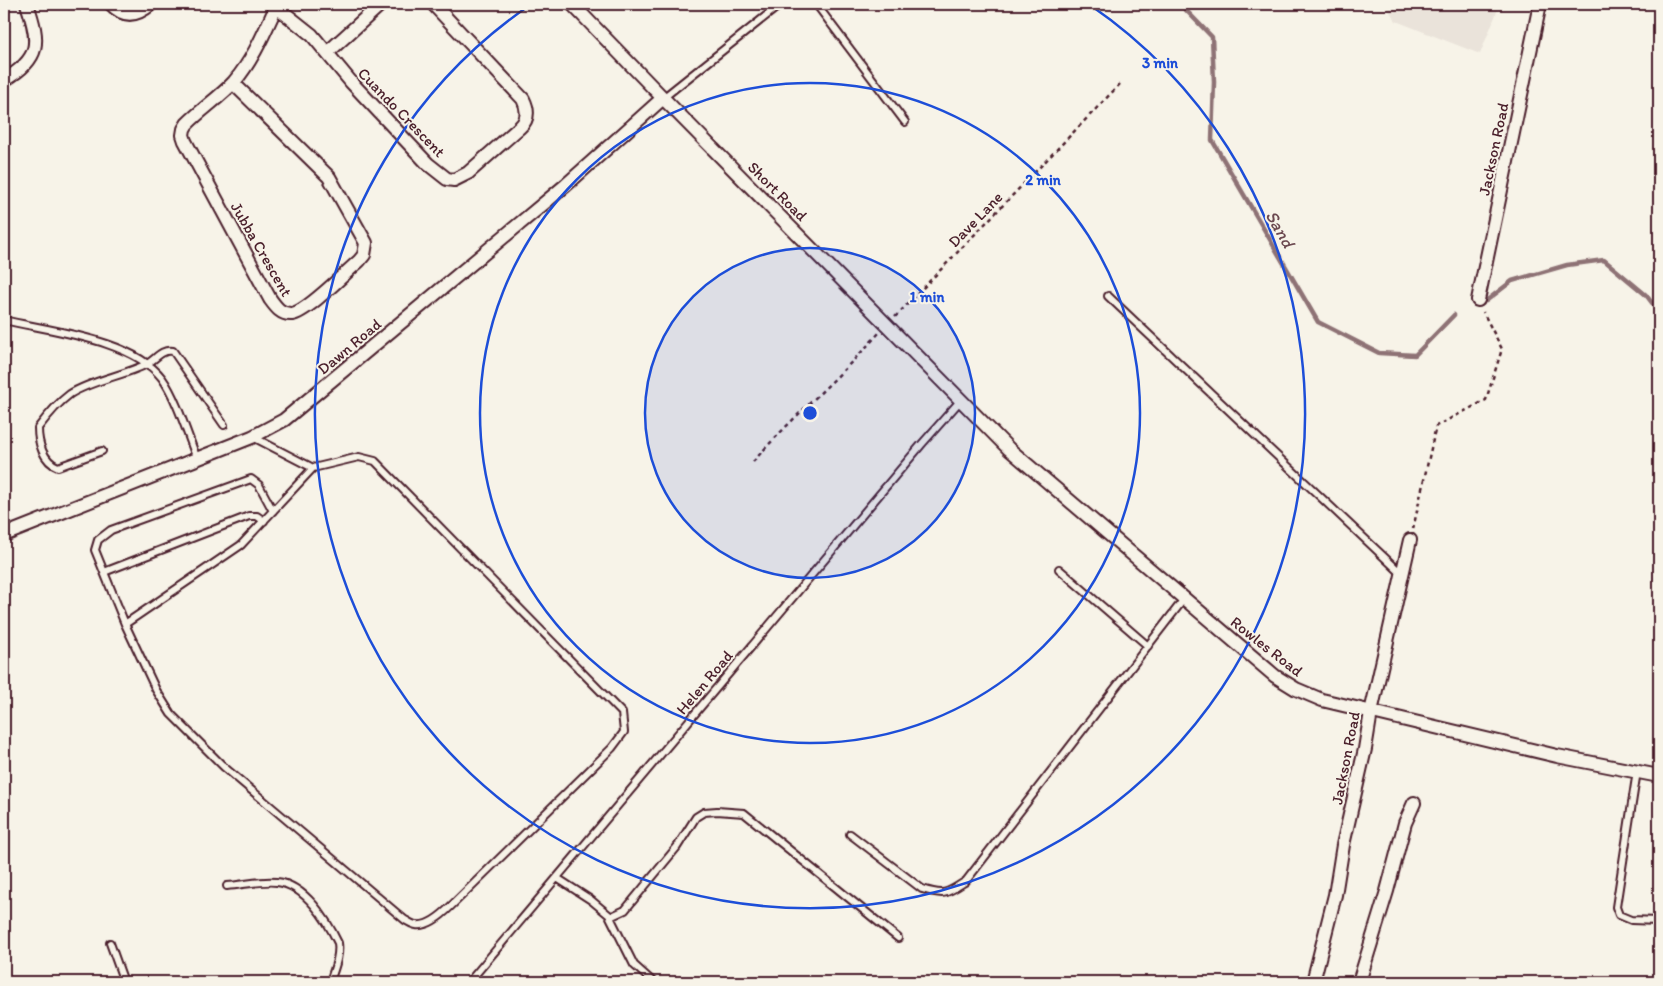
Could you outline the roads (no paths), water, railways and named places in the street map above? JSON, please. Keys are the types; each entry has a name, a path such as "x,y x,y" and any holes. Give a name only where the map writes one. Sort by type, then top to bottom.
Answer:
{"street":[{"path":"4,80 22,69 33,54 35,32 27,4"},
{"path":"112,4 120,12 128,14 142,11 150,4"},
{"path":"327,53 381,4"},
{"name":"Cuando Crescent","path":"276,5 312,35 351,82 428,164 447,179 454,180 462,177 525,123 527,112 523,99 517,92 433,4"},
{"name":"Short Road","path":"572,4 960,401"},
{"name":"Jackson Road","path":"1478,300 1540,4"},
{"name":"Jubba Crescent","path":"233,83 329,177 366,242 364,255 359,261 307,307 291,314 278,309 270,299 194,160 183,135 187,124 233,83 254,54 276,5"},
{"name":"Dawn Road","path":"4,535 252,437 276,425 299,409 572,179 664,98"},
{"name":"Rowles Road","path":"960,401 1021,461 1275,676 1291,687 1322,700 1371,712 1557,756 1637,770 1659,776"},
{"name":"Jackson Road","path":"1313,982 1335,895 1343,845 1365,749 1371,712 1410,540"},
{"path":"1359,982 1405,824 1414,803"}],"lane":[{"path":"664,98 781,4"},
{"path":"816,4 906,122"},
{"path":"1108,296 1402,574"},
{"path":"4,320 80,336 115,347 148,364 162,378 169,390 197,459"},
{"path":"102,451 58,467 50,464 44,455 38,440 38,428 58,406 76,391 148,364 160,353 167,350 173,351 224,425"},
{"name":"Helen Road","path":"468,982 960,401"},
{"path":"252,437 313,468"},
{"path":"125,624 241,546 313,468 359,457 375,461 622,713 624,732 612,748 440,916 427,924 417,926 405,920 224,768 171,714 156,690 125,624 95,550 98,540 111,530 251,479 259,485 273,511"},
{"path":"104,572 249,516 257,516 264,521"},
{"path":"1059,569 1148,646"},
{"path":"850,834 922,888 934,893 947,893 966,881 1184,599"},
{"path":"1637,770 1616,906 1619,915 1626,919 1659,921"},
{"path":"610,917 625,910 677,848 696,817 704,812 717,811 744,813 898,938"},
{"path":"557,878 591,900 610,917 634,964 653,982"},
{"path":"227,886 276,882 288,884 300,891 312,902 338,943 339,949 336,965 330,982"},
{"path":"110,943 124,982"}],"waterway":[{"name":"Sand","path":"1180,4 1212,37 1214,82 1212,140 1318,322 1379,353 1415,355 1454,315"},
{"name":"Sand","path":"1486,301 1512,281 1567,265 1604,260 1646,295 1659,312"}]}
